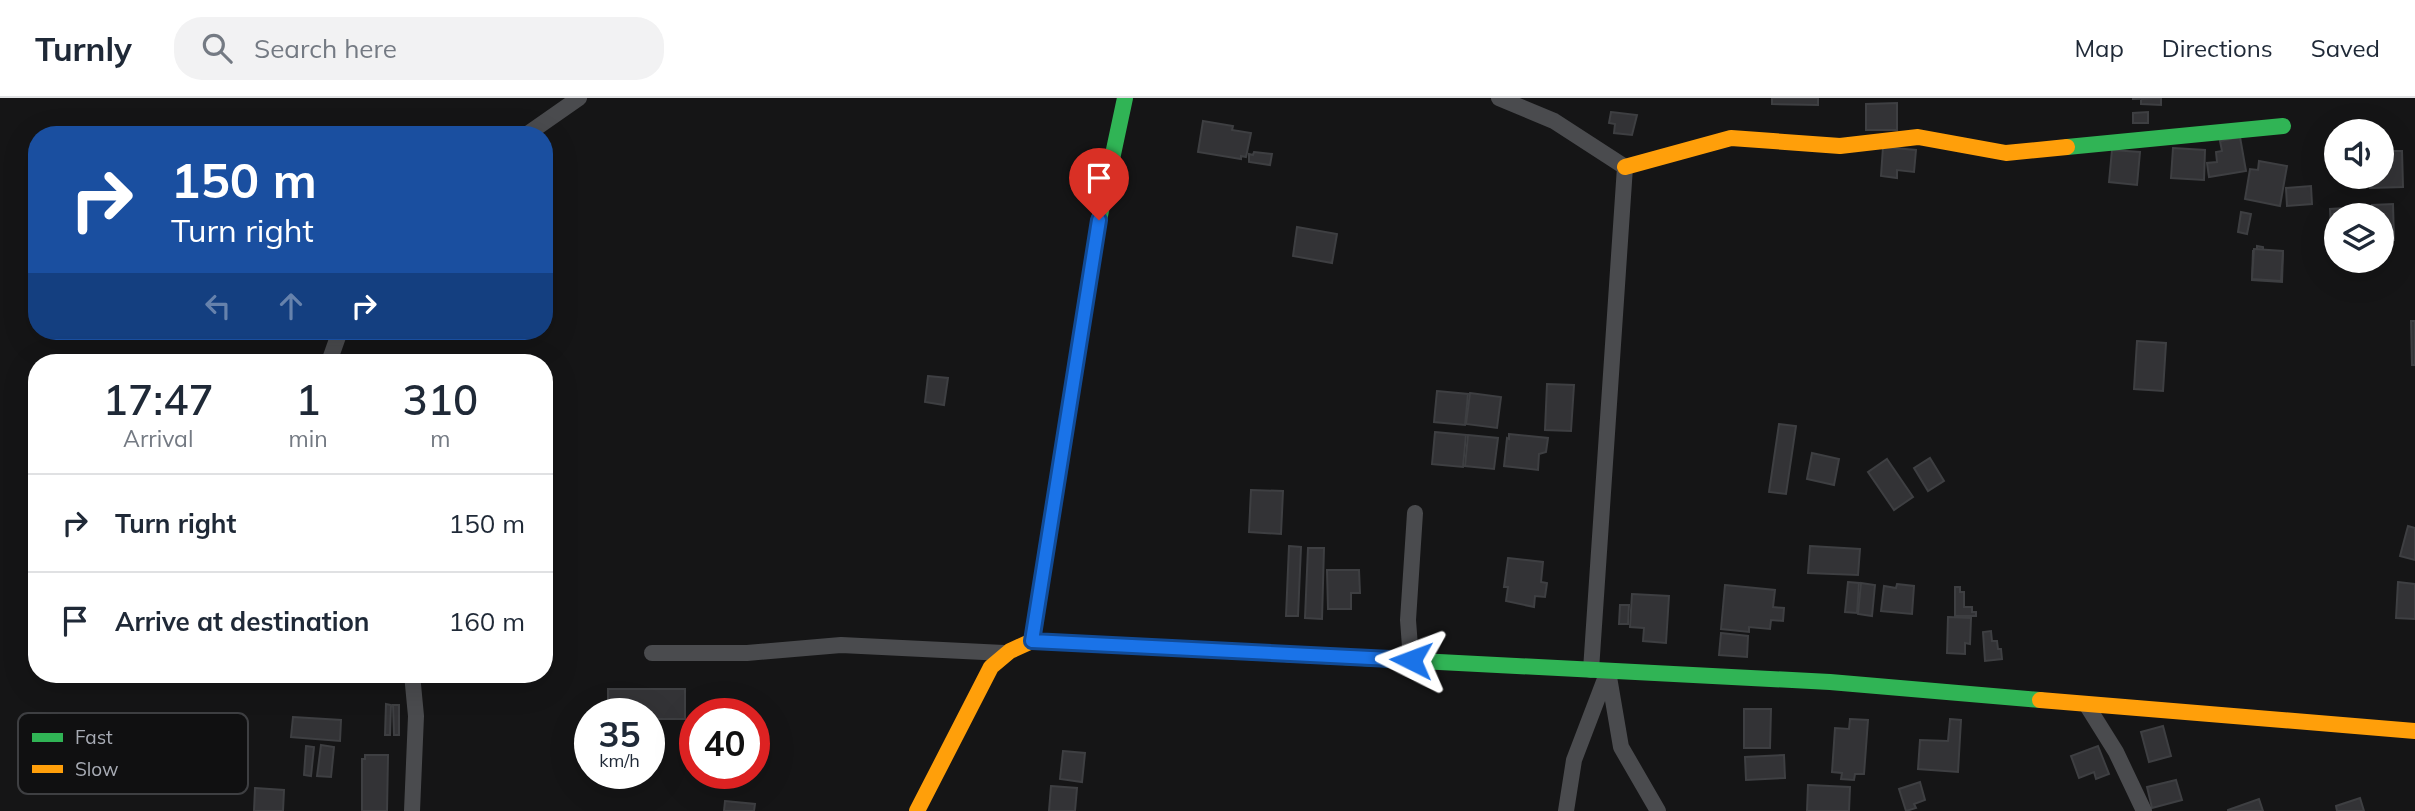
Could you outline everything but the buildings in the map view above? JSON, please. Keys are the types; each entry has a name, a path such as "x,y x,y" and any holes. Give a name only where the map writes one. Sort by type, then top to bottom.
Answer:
{"street":[{"path":"539,126 579,98"},
{"path":"1032,641 1099,220 1125,98"},
{"path":"1499,98 1554,121 1625,167 1731,138 1840,146 1918,137 2006,153 2283,126"},
{"path":"1591,670 1625,167"},
{"path":"1411,660 1408,620 1415,513"},
{"path":"917,811 991,667 1004,653 1032,641 1830,682 2415,730"},
{"path":"652,653 747,653 841,645 1004,653"},
{"path":"1566,811 1573,760 1608,670"},
{"path":"1608,670 1621,747 1658,811"},
{"path":"412,811 415,716 413,683"},
{"path":"2086,704 2116,752 2144,811"}],"traffic: fast":[{"path":"1032,641 1099,220 1125,98"},
{"path":"2067,147 2283,126"},
{"path":"1304,655 1830,682 2040,700"}],"traffic: slow":[{"path":"1625,167 1731,138 1840,146 1918,137 2006,153 2067,147"},
{"path":"917,811 991,667 1010,651 1032,641 1304,655"},
{"path":"2040,700 2415,731"}],"route":[{"path":"1099,220 1032,641 1411,660"}]}
